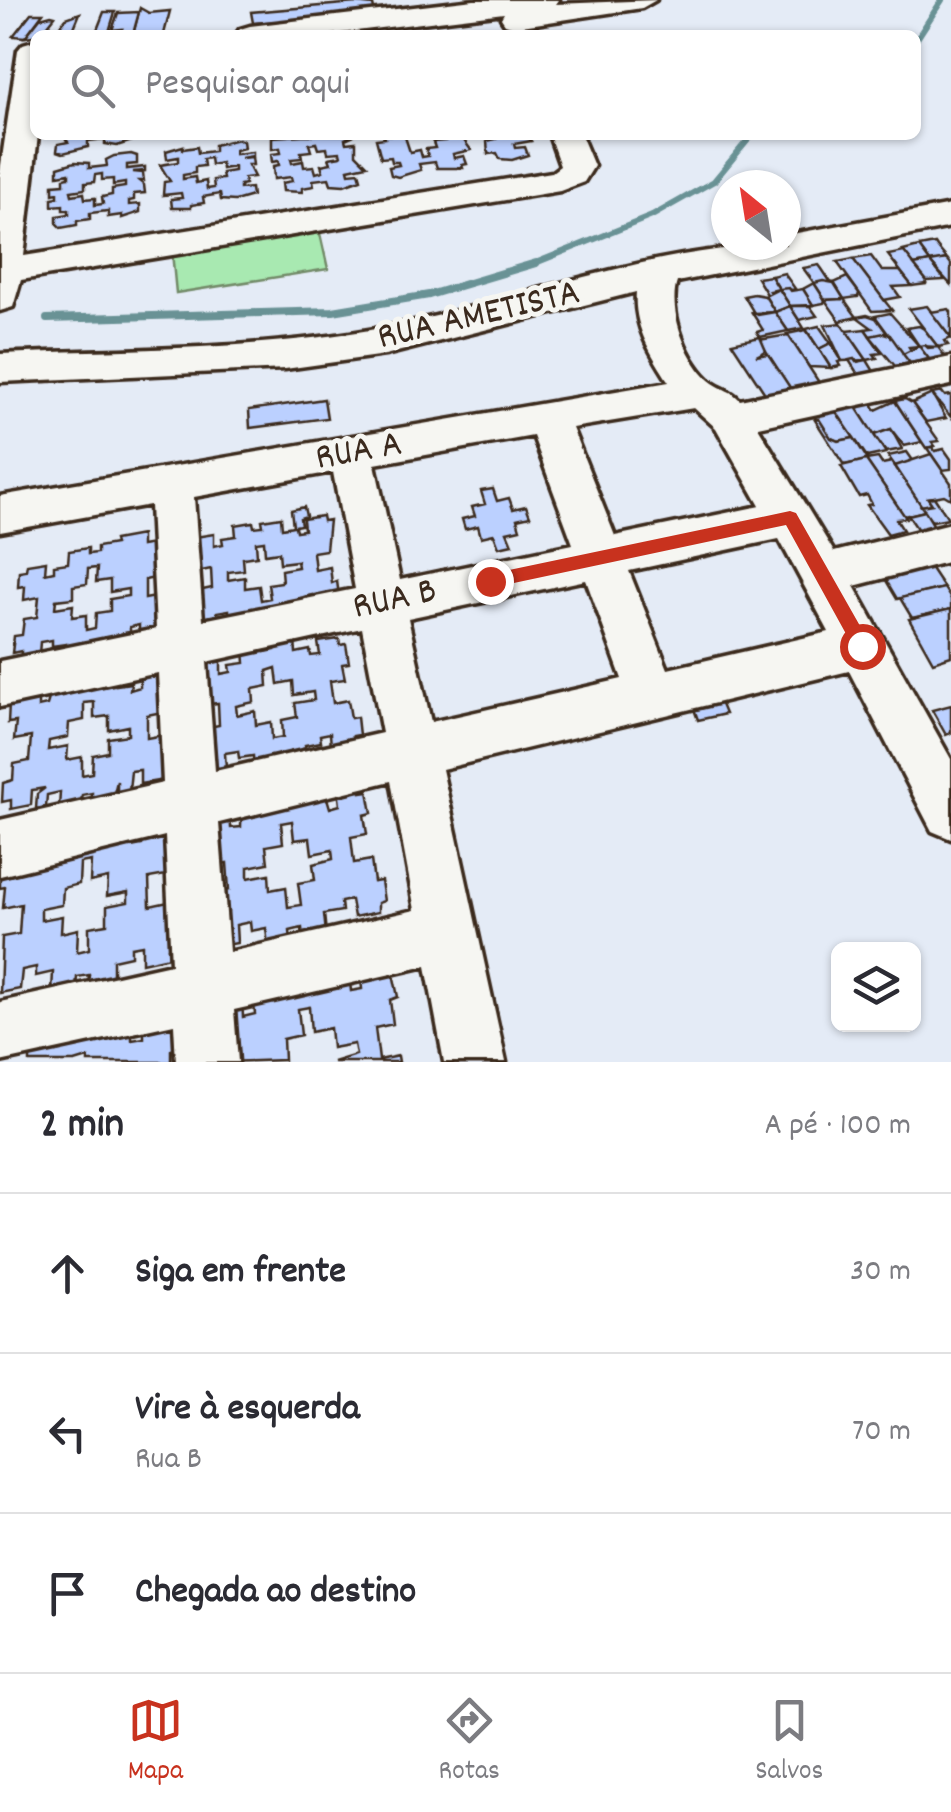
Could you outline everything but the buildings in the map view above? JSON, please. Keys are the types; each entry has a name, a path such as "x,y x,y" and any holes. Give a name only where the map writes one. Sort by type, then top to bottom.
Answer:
{"street":[{"path":"239,28 503,19 544,0"},
{"path":"417,30 642,0"},
{"path":"21,59 1,288 560,181 577,166 567,140"},
{"name":"RUA AMETISTA","path":"0,368 284,355 385,341 540,306 661,273 951,216"},
{"path":"661,273 654,286 652,316 790,518 951,812"},
{"name":"RUA A","path":"0,514 548,419 715,404 951,371"},
{"path":"548,419 653,695"},
{"path":"351,454 474,1062"},
{"path":"172,485 207,1062"},
{"name":"RUA B","path":"0,684 790,518"},
{"path":"823,574 944,555"},
{"path":"0,848 862,646"},
{"path":"0,1033 448,932"}],"green space":[{"path":"319,229 328,269 176,293 172,252"}],"waterway":[{"path":"921,32 942,0"},
{"path":"534,264 652,216 714,181 748,140"},
{"path":"47,319 333,311 429,295 534,264"},
{"path":"528,266 534,264"}],"route":[{"path":"490,581 790,518 862,646"}]}
